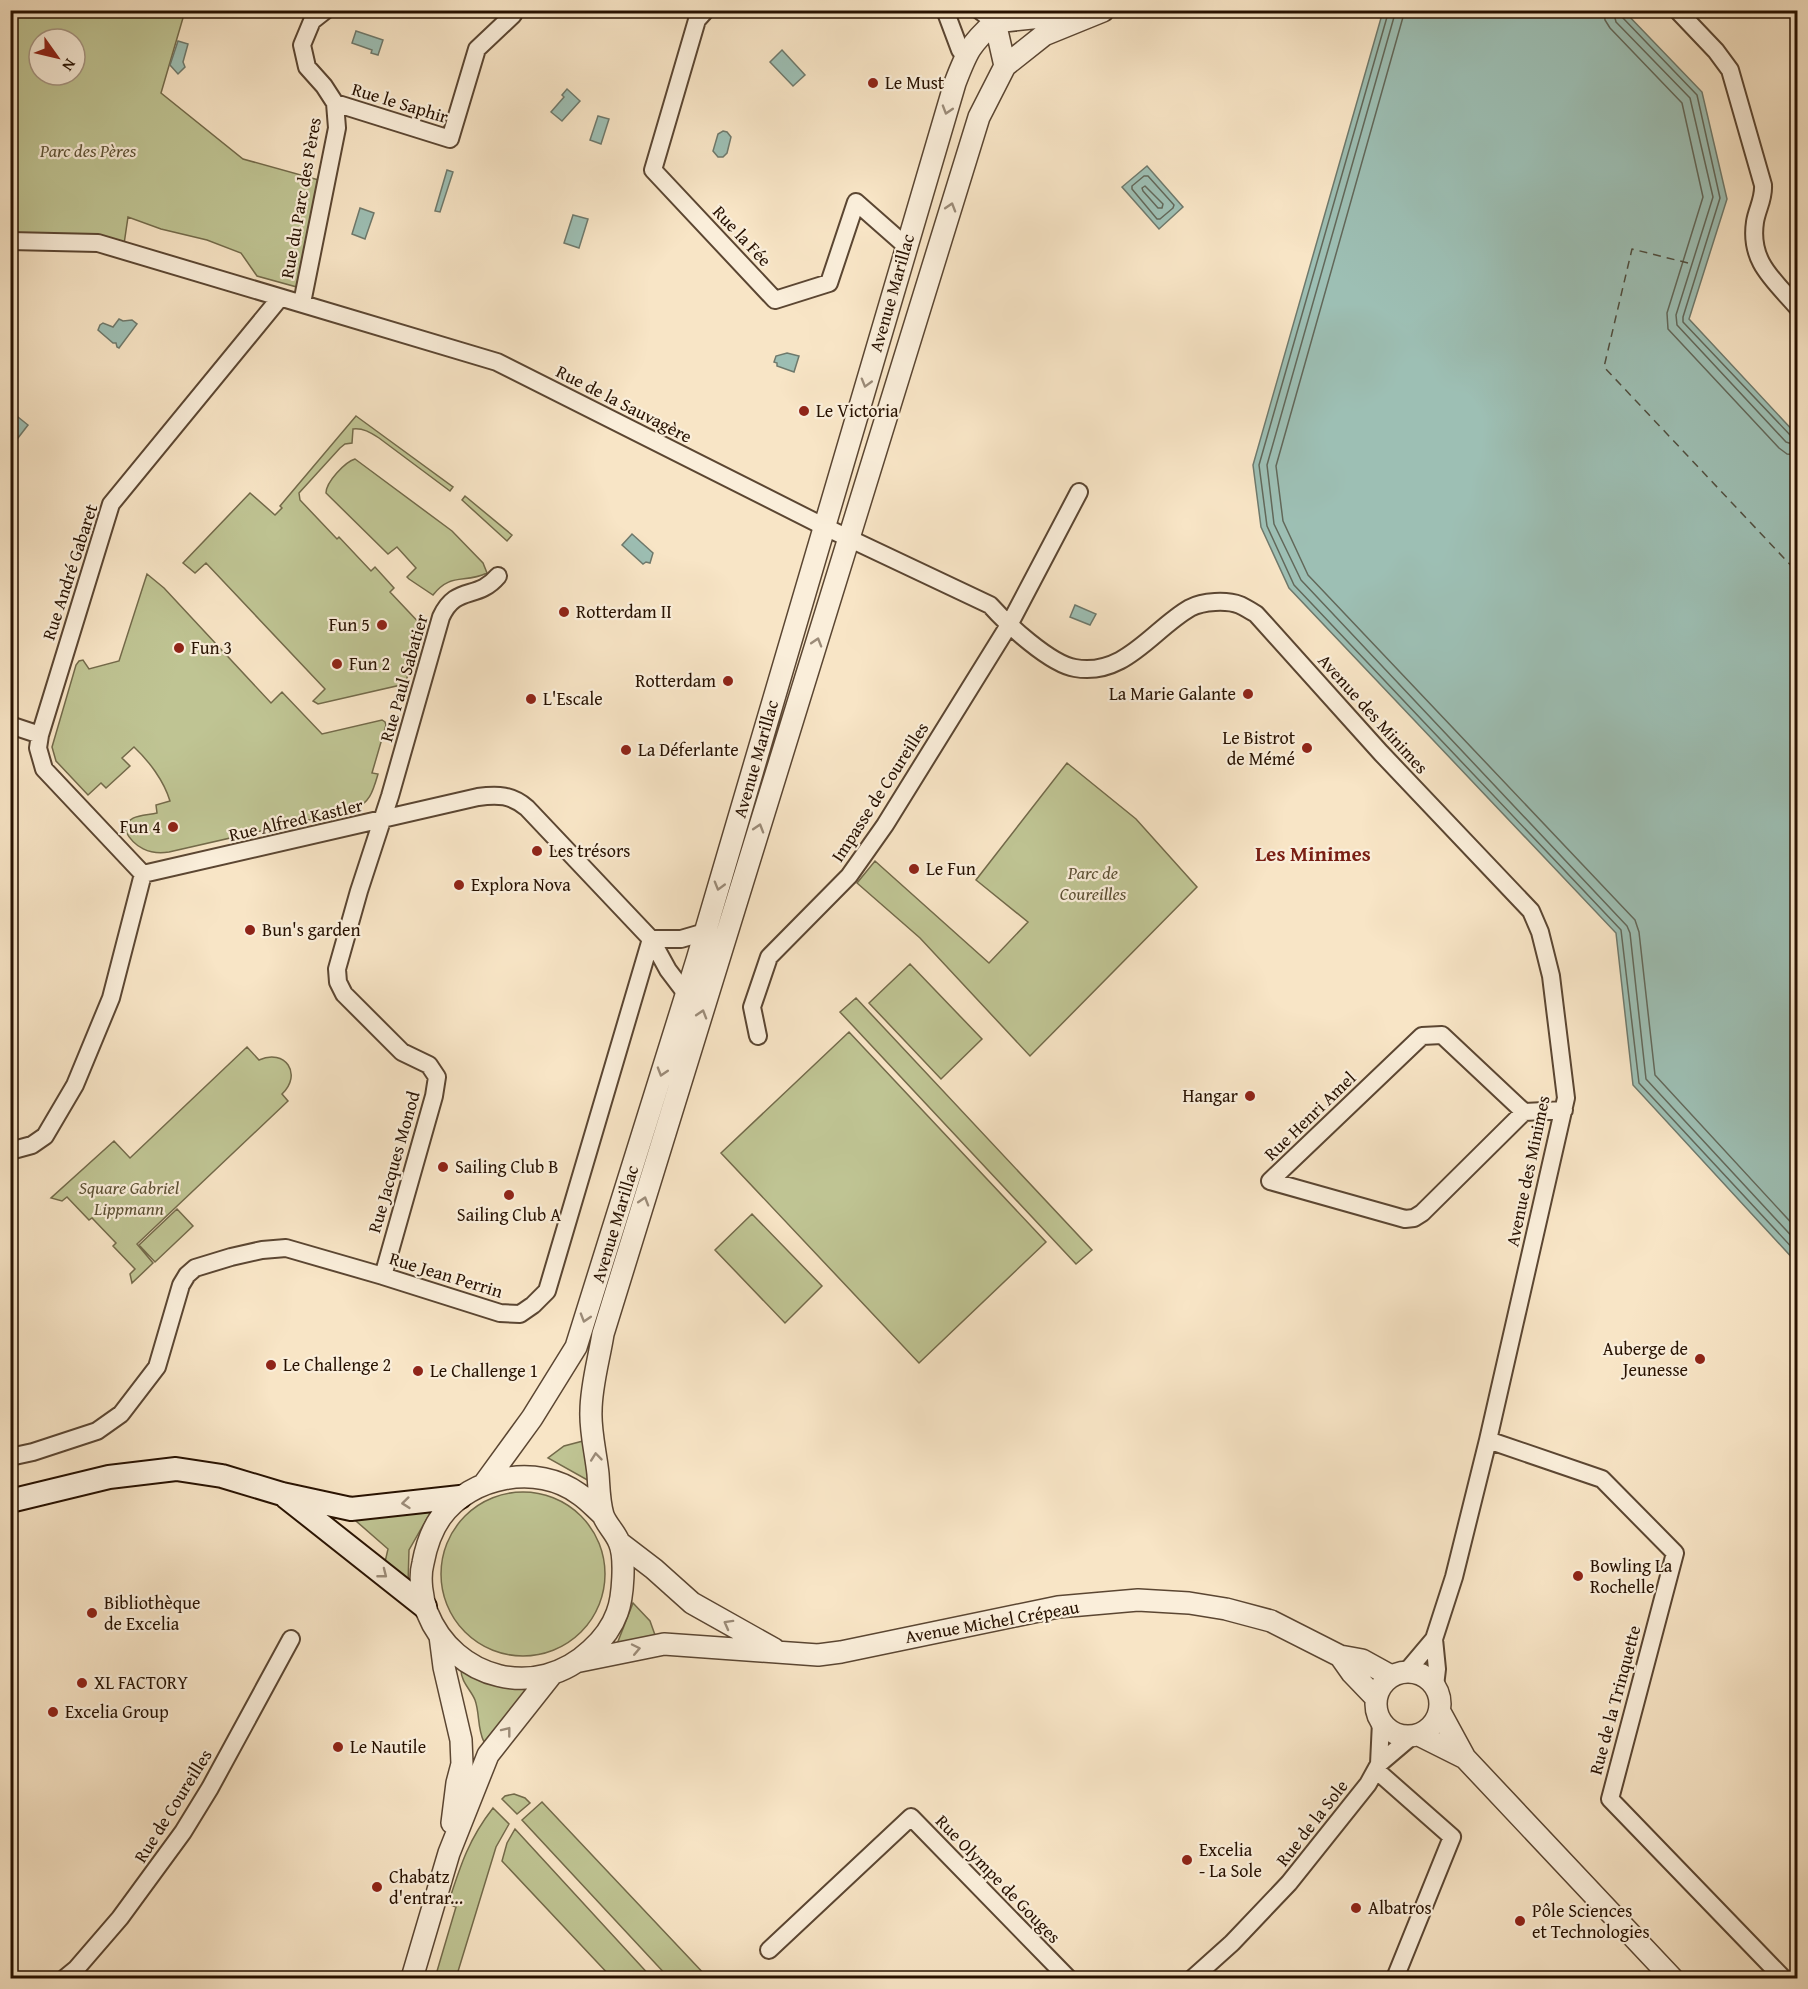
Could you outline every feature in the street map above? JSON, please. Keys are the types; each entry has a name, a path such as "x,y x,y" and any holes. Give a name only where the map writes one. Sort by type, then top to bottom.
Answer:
{"main road":[{"path":"10,1501 109,1477 176,1469 222,1476 282,1494 351,1509 460,1497"},
{"path":"282,1494 425,1607"}],"street":[{"name":"Rue du Parc des Pères","path":"302,303 337,128 335,103 307,67 302,45 312,21 326,10"},
{"name":"Rue le Saphir","path":"335,103 450,139 477,49 513,15 512,10"},
{"name":"Rue la Fée","path":"706,10 697,20 653,170 776,300 829,283 856,202 906,246"},
{"path":"945,10 960,50 966,55 1005,66"},
{"path":"1677,10 1716,51 1730,70 1762,185 1763,195 1755,221 1757,254 1760,264 1797,308"},
{"path":"1005,66 1044,35 1104,11"},
{"path":"1005,66 987,16 1104,11"},
{"name":"Avenue Marillac","path":"484,1484 532,1418 576,1347 687,995 955,83 966,55 987,16"},
{"name":"Avenue Marillac","path":"603,1515 591,1411 603,1334 979,117 1005,66"},
{"name":"Rue de la Sauvagère","path":"15,241 98,243 497,362 849,539 990,605 1009,625 1057,661 1075,668 1110,665 1137,651 1173,622"},
{"name":"Rue André Gabaret","path":"143,874 44,769 38,748 40,735 111,504 280,298"},
{"name":"Impasse de Coureilles","path":"758,1036 752,1007 770,957 849,876 885,825 1009,625 1079,492"},
{"name":"Rue Paul Sabatier","path":"382,821 444,611 459,595 485,588 498,576"},
{"name":"Avenue des Minimes","path":"1173,622 1191,608 1204,603 1238,604 1256,614 1381,753 1531,911 1540,932 1551,976 1566,1098 1488,1440 1454,1577 1434,1639 1436,1686"},
{"path":"10,725 40,735"},
{"name":"Rue Alfred Kastler","path":"143,874 498,794 514,799 534,816 651,939 687,995"},
{"name":"Rue Jacques Monod","path":"382,821 339,957 336,969 338,981 344,994 402,1052 429,1065 437,1077 434,1096 383,1276"},
{"path":"10,1151 32,1145 45,1136 75,1085 111,998 143,874"},
{"path":"651,939 681,939 705,932"},
{"name":"Rue Jean Perrin","path":"10,1457 97,1431 121,1414 157,1367 181,1286 187,1275 195,1268 231,1257 262,1250 286,1248 501,1313 520,1314 533,1305 547,1291 651,939"},
{"name":"Rue Henri Amel","path":"1442,1035 1524,1112 1422,1213 1414,1218 1405,1219 1270,1181 1422,1036 1442,1035"},
{"path":"1524,1112 1564,1110"},
{"name":"Rue de la Trinquette","path":"1488,1440 1602,1479 1675,1553 1610,1799 1783,1978"},
{"path":"516,1476 549,1479 579,1493 603,1515 620,1543 623,1583 617,1613 602,1640 579,1662 552,1674 531,1679 509,1678 483,1671 459,1657 440,1636 425,1607 421,1568 428,1541 441,1517 460,1497 484,1484 516,1476"},
{"name":"Avenue Michel Crépeau","path":"620,1543 654,1569 692,1604 780,1652"},
{"name":"Avenue Michel Crépeau","path":"579,1662 664,1644 818,1655 1058,1607 1138,1600 1226,1609 1270,1621 1340,1656 1362,1660 1399,1674 1418,1673 1428,1678 1436,1686"},
{"path":"440,1636 444,1667 460,1740 462,1764 457,1783 449,1853"},
{"name":"Rue de Coureilles","path":"65,1978 76,1969 120,1918 183,1832 210,1788 291,1639"},
{"name":"Avenue des Minimes","path":"1399,1674 1434,1639"},
{"name":"Avenue Michel Crépeau","path":"1340,1656 1352,1674 1376,1698"},
{"path":"412,1978 449,1853 488,1755 552,1674"},
{"path":"1399,1674 1384,1682 1376,1698 1376,1711 1381,1722 1395,1734 1416,1736 1465,1758"},
{"path":"1416,1736 1432,1726 1440,1712 1441,1703 1436,1686"},
{"path":"1440,1712 1465,1758 1672,1978"},
{"name":"Rue de la Sole","path":"1193,1978 1232,1943 1288,1884 1368,1784 1377,1767 1381,1722"},
{"name":"Rue de la Sole","path":"1377,1767 1416,1736"},
{"path":"1377,1767 1452,1837 1395,1978"},
{"name":"Rue Olympe de Gouges","path":"769,1950 911,1817 1068,1978"}],"green space":[{"name":"Parc des Pères","path":"10,11 185,11 161,93 243,159 326,182 304,289 257,276 241,253 207,240 161,229 128,217 123,251 11,240"},
{"path":"356,416 453,487 450,491 379,438 366,431 353,429 352,443 340,448 299,493 300,500 337,539 339,537 371,571 375,567 394,588 390,592 423,627 405,684 318,704 313,701 325,689 206,563 195,573 183,563 250,493 275,515 282,508 280,506"},
{"path":"355,459 452,531 483,563 487,573 446,583 433,595 409,579 407,577 416,568 397,547 388,554 326,493 329,483 337,473"},
{"path":"465,496 512,535 507,541 462,500"},
{"path":"147,574 164,588 271,703 282,692 322,734 382,720 385,722 372,773 378,774 372,791 363,804 353,810 162,853 138,846 125,830 126,825 133,818 157,813 156,805 170,801 155,772 134,747 122,758 130,766 106,788 101,783 88,795 56,761 52,747 76,665 83,660 89,669 119,661"},
{"name":"Parc de Coureilles","path":"1067,763 1136,819 1197,887 1030,1056 920,938 857,883 875,861 989,963 1028,922 976,880"},
{"path":"910,964 982,1039 941,1079 869,1003"},
{"path":"856,998 1092,1250 1076,1264 840,1012"},
{"path":"849,1032 1046,1242 919,1363 721,1153"},
{"name":"Square Gabriel Lippmann","path":"247,1047 259,1060 277,1057 288,1065 291,1079 282,1094 288,1101 137,1244 153,1263 132,1283 130,1274 135,1269 113,1246 116,1243 92,1218 89,1220 67,1197 62,1201 51,1198 114,1141 130,1158"},
{"path":"177,1209 193,1226 155,1262 139,1245"},
{"path":"752,1214 822,1286 785,1323 715,1250"},
{"path":"583,1441 591,1482 548,1458 564,1446"},
{"path":"523,1492 554,1498 581,1516 599,1543 605,1574 599,1605 581,1632 554,1650 523,1656 492,1650 465,1632 447,1605 441,1574 447,1543 465,1516 492,1498"},
{"path":"433,1508 409,1550 408,1584 385,1562 388,1549 356,1521 359,1515"},
{"path":"633,1603 650,1621 655,1635 617,1644"},
{"path":"461,1670 491,1683 528,1690 484,1742 480,1732 475,1700 464,1682"},
{"path":"514,1794 525,1798 530,1803 517,1814 502,1799"},
{"path":"542,1802 708,1978 669,1978 522,1820"},
{"path":"493,1808 509,1824 496,1847 456,1978 435,1978 456,1907 448,1904 471,1843"},
{"path":"515,1829 652,1978 612,1978 502,1861 507,1843"}],"water":[{"path":"1383,11 1624,11 1702,92 1727,199 1689,319 1797,435 1797,1263 1633,1085 1616,933 1289,588 1261,527 1253,465"},
{"path":"356,31 383,40 378,55 371,53 372,50 352,43"},
{"path":"178,41 188,44 183,62 185,67 178,74 170,65"},
{"path":"782,50 805,75 793,86 770,62"},
{"path":"567,89 580,101 562,121 551,112 564,97 562,95"},
{"path":"598,116 609,119 601,144 590,140"},
{"path":"723,131 731,137 727,153 723,157 718,157 713,151 718,134"},
{"path":"1147,166 1183,207 1159,229 1122,187"},
{"path":"447,170 453,172 440,212 435,211"},
{"path":"360,208 374,213 365,239 352,234"},
{"path":"573,215 588,219 579,248 564,243"},
{"path":"119,319 132,320 137,324 119,348 116,343 98,330 103,323 113,327"},
{"path":"787,353 799,356 794,372 777,366 774,362 776,356"},
{"path":"18,417 28,425 11,447 11,425"},
{"path":"632,534 653,553 650,563 643,564 622,545"},
{"path":"1075,605 1096,614 1090,625 1070,617"}],"ferry route":[{"path":"1688,263 1632,249 1604,367 1798,573"}],"place":[{"name":"Le Must","path":"873,83"},
{"name":"Le Victoria","path":"804,411"},
{"name":"Rotterdam II","path":"564,612"},
{"name":"Fun 5","path":"382,625"},
{"name":"Fun 3","path":"179,648"},
{"name":"Fun 2","path":"337,664"},
{"name":"Rotterdam","path":"728,681"},
{"name":"La Marie Galante","path":"1248,694"},
{"name":"L'Escale","path":"531,699"},
{"name":"Le Bistrot de Mémé","path":"1307,748"},
{"name":"La Déferlante","path":"626,750"},
{"name":"Fun 4","path":"173,827"},
{"name":"Les trésors","path":"537,851"},
{"name":"Le Fun","path":"914,869"},
{"name":"Explora Nova","path":"459,885"},
{"name":"Bun's garden","path":"250,930"},
{"name":"Hangar","path":"1250,1096"},
{"name":"Sailing Club B","path":"443,1167"},
{"name":"Sailing Club A","path":"509,1195"},
{"name":"Auberge de Jeunesse","path":"1700,1359"},
{"name":"Le Challenge 2","path":"271,1365"},
{"name":"Le Challenge 1","path":"418,1371"},
{"name":"Bowling La Rochelle","path":"1578,1576"},
{"name":"Bibliothèque de Excelia","path":"92,1613"},
{"name":"XL FACTORY","path":"82,1683"},
{"name":"Excelia Group","path":"53,1712"},
{"name":"Le Nautile","path":"338,1747"},
{"name":"Excelia - La Sole","path":"1187,1860"},
{"name":"Chabatz d'entrar...","path":"377,1887"},
{"name":"Albatros","path":"1356,1908"},
{"name":"Pôle Sciences et Technologies","path":"1520,1921"}],"district":[{"name":"Les Minimes","path":"1313,854"}]}
